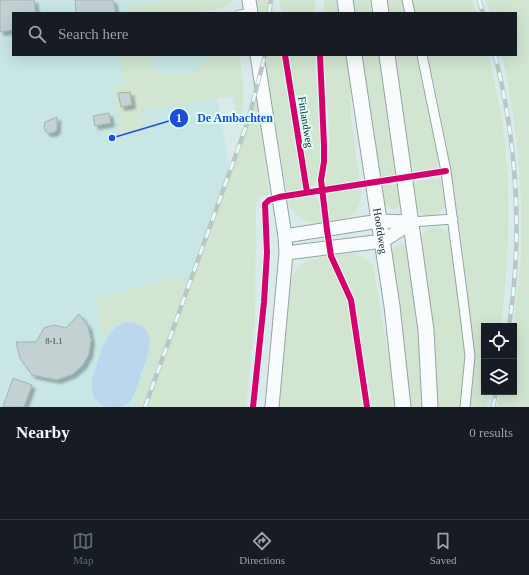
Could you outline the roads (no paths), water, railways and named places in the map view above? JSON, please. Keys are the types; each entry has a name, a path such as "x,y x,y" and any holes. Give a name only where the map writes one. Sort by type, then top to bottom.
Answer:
{"main road":[{"path":"345,0 347,12"},
{"path":"379,0 381,12"},
{"name":"Hoofdweg","path":"354,56 382,241 403,407"},
{"path":"387,56 412,222 426,330 430,407"}],"street":[{"path":"406,0 410,12"},
{"path":"257,56 285,236 286,253 272,407"},
{"path":"422,56 446,171 470,356 465,407"},
{"path":"285,236 379,221 412,222 453,219"},
{"path":"286,253 382,241 412,222"}],"railway":[{"path":"269,12 271,0"},
{"path":"479,0 483,12"},
{"path":"145,407 248,121 265,56"},
{"path":"495,56 508,122 516,190 516,258 509,323"},
{"path":"493,407 495,395"}],"place":[{"name":"De Ambachten","path":"112,138"}]}
